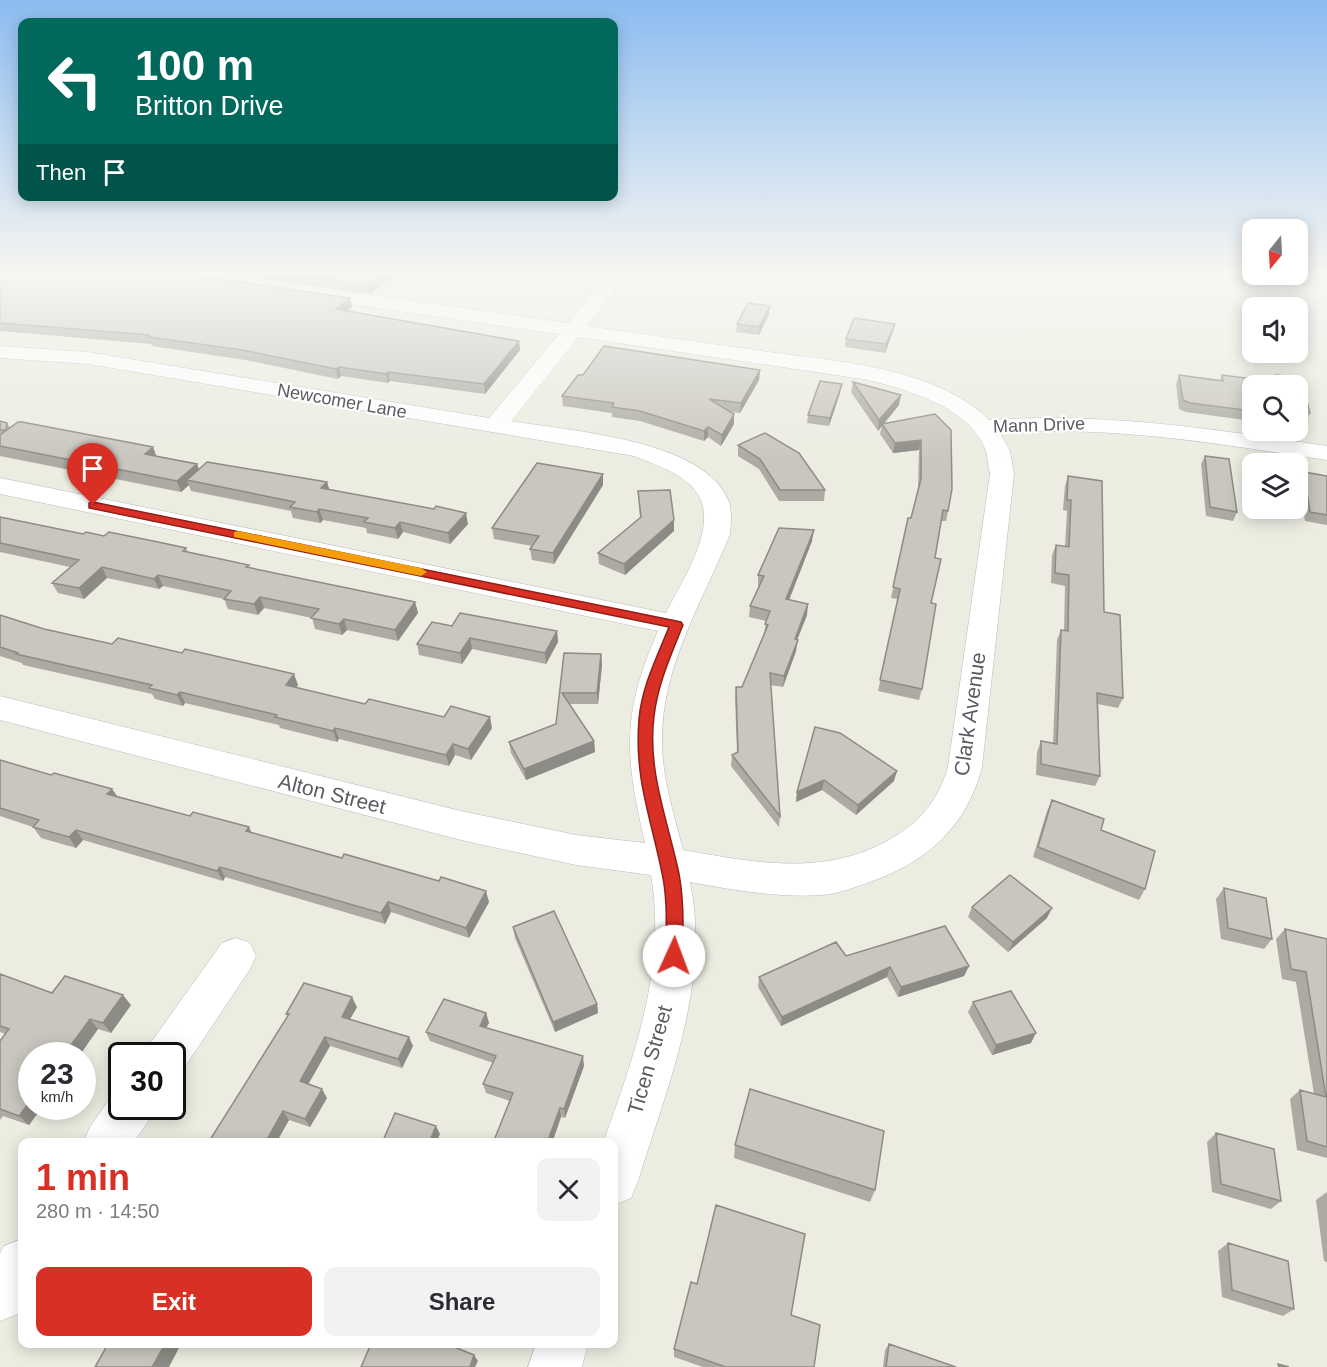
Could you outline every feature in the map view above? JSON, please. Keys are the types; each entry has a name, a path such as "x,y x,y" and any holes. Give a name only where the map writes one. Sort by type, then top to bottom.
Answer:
{"street":[{"path":"495,426 569,335"},
{"name":"Mann Drive","path":"606,335 880,375 936,394 962,409 983,427 1028,423 1094,422 1153,427 1327,453"},
{"name":"Newcomer Lane","path":"0,352 88,358 640,450 681,466"},
{"name":"Clark Avenue","path":"668,863 763,879 837,876 891,858 923,837 947,812 955,798 964,767 1002,474 998,449 983,427"},
{"name":"Ticen Street","path":"618,1168 656,1048 668,1000 674,956 675,914 668,863 651,800 646,759 646,728 653,682 717,534 719,514 713,496 705,484 681,466"},
{"path":"0,486 677,625"},
{"name":"Alton Street","path":"0,708 459,827 575,850 621,854 668,863"},
{"path":"177,1042 236,956"},
{"path":"109,1138 122,1120"},
{"path":"0,1296 18,1270"},
{"path":"555,1367 561,1348"}],"building":[{"path":"146,335 484,335 519,341 484,384 339,367 336,369 242,350 149,337"},
{"path":"848,335 890,335 886,344 846,339"},
{"path":"604,346 760,370 741,403 709,399 734,414 722,435 708,427 704,431 640,411 612,407 614,403 562,396 578,375 583,375"},
{"path":"1179,375 1223,381 1222,375 1242,378 1242,410 1190,403 1183,400"},
{"path":"820,381 842,384 830,418 808,415"},
{"path":"853,382 901,395 879,420"},
{"path":"935,414 951,430 952,489 948,511 943,510 935,558 941,559 931,603 936,604 922,689 880,680 900,589 893,587 908,518 911,518 921,479 921,440 895,443 882,424"},
{"path":"0,421 7,423 6,430 0,430"},
{"path":"18,422 153,447 145,454 197,464 177,481 0,446 0,435"},
{"path":"765,433 799,453 825,490 780,490 760,459 738,445"},
{"path":"1205,456 1229,459 1237,512 1210,507"},
{"path":"207,462 327,482 321,488 434,509 436,506 466,513 448,533 400,522 395,528 364,522 368,518 319,509 317,512 290,507 295,502 187,480"},
{"path":"537,463 603,474 553,553 530,549 539,536 492,528"},
{"path":"1308,473 1327,476 1327,515 1310,512"},
{"path":"1068,476 1102,481 1104,612 1120,615 1123,698 1097,693 1100,776 1041,764 1041,741 1057,744 1061,630 1068,631 1069,575 1055,573 1056,545 1069,547 1071,500 1067,500"},
{"path":"670,490 674,520 624,564 598,553 641,517 638,491"},
{"path":"0,517 83,534 86,532 104,536 109,532 158,542 186,548 183,551 249,565 246,567 415,602 395,630 344,619 339,624 311,618 319,609 260,597 254,604 224,599 231,591 158,575 154,579 102,567 79,588 52,583 79,560 0,543"},
{"path":"779,528 814,530 786,599 808,604 795,639 798,640 784,676 770,673 780,816 732,755 738,752 736,687 742,687 768,625 765,624 770,611 750,606 764,576 758,575"},
{"path":"460,613 557,631 545,653 470,638 460,653 417,644 432,622 452,626"},
{"path":"0,615 44,629 112,644 118,638 182,653 185,649 294,674 286,685 365,704 369,699 444,717 451,706 490,717 468,749 453,744 446,755 335,728 333,731 180,692 177,695 149,688 152,685 16,654 18,653 0,647"},
{"path":"564,653 601,654 597,693 562,693 594,741 524,769 509,742 556,724"},
{"path":"815,727 840,733 897,771 858,805 824,780 797,792"},
{"path":"0,760 112,789 107,794 190,816 193,812 249,827 246,831 342,858 344,854 439,881 441,877 486,891 466,928 388,902 381,913 220,867 217,871 76,830 69,837 33,827 39,820 0,808"},
{"path":"1052,800 1104,819 1101,830 1155,851 1145,889 1038,847"},
{"path":"1010,875 1052,908 1013,942 972,907"},
{"path":"1224,888 1266,898 1272,939 1228,928"},
{"path":"554,911 597,1004 553,1022 513,927"},
{"path":"945,926 969,966 901,987 890,967 782,1017 759,977 836,942 846,956"},
{"path":"1285,929 1327,939 1327,1147 1307,1141 1300,1090 1326,1097 1306,972 1291,969"},
{"path":"0,974 52,993 65,976 123,995 103,1023 90,1019 73,1042 18,1042 18,1116 0,1109 0,1041 9,1029 0,1026"},
{"path":"304,983 352,997 342,1017 409,1037 398,1059 325,1037 300,1081 322,1089 305,1119 283,1111 268,1138 211,1138 289,1014 286,1014"},
{"path":"1011,991 1036,1033 996,1045 973,1002"},
{"path":"444,999 486,1013 480,1026 583,1056 564,1109 560,1108 549,1138 495,1138 513,1093 483,1084 496,1056 426,1032"},
{"path":"750,1089 884,1131 875,1190 735,1145"},
{"path":"395,1113 436,1126 431,1138 384,1138"},
{"path":"1216,1133 1274,1149 1281,1201 1221,1184"},
{"path":"716,1205 805,1234 791,1315 820,1325 814,1367 726,1367 674,1349 691,1282 697,1284"},
{"path":"1228,1243 1288,1261 1294,1309 1232,1290"},
{"path":"889,1344 956,1367 886,1367"},
{"path":"106,1348 163,1348 152,1367 95,1367"},
{"path":"369,1348 457,1348 474,1355 470,1367 361,1367"}],"slow traffic":[{"path":"238,535 421,572"}],"route":[{"path":"93,505 677,625 653,682 646,718 646,759 651,800 671,874 675,914 674,956"}]}
